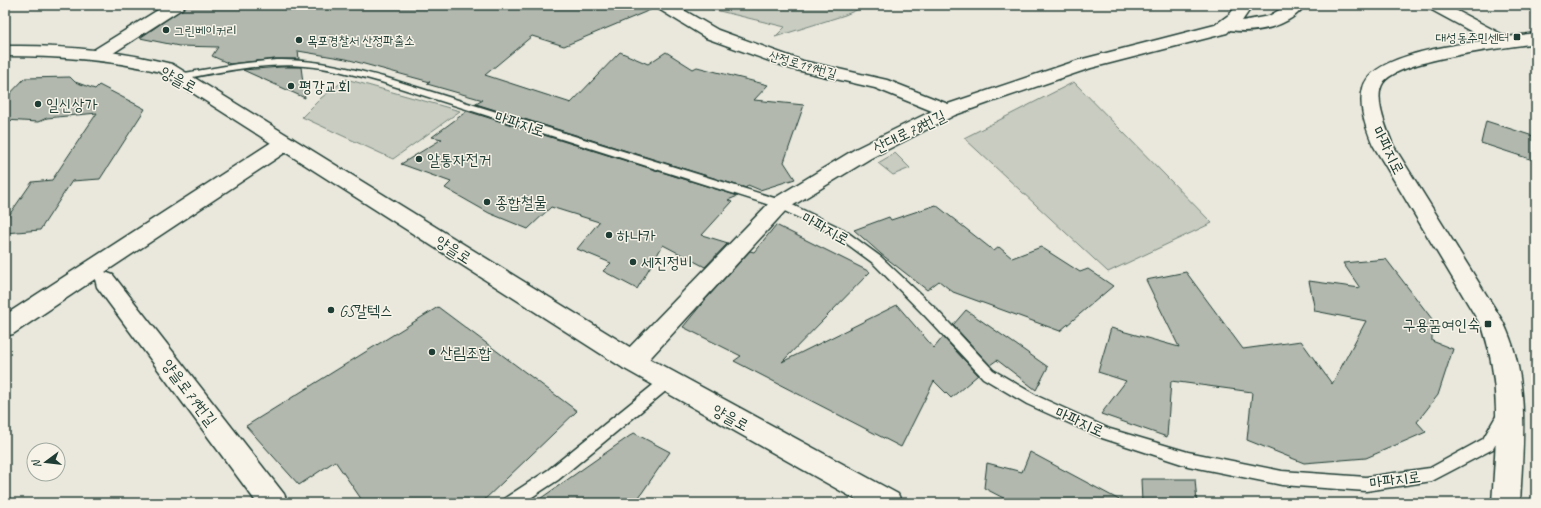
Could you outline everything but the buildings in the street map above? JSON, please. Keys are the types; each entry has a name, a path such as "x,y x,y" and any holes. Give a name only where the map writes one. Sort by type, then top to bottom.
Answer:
{"street":[{"path":"98,55 177,5"},
{"name":"산정로199번길","path":"663,5 719,36 798,65 881,84 948,111"},
{"name":"산대로78번길","path":"632,361 780,204 864,153 948,111 1085,64 1207,34 1228,25 1236,18 1245,5"},
{"path":"1228,25 1247,27 1260,24 1285,15 1297,5"},
{"path":"1434,5 1505,43"},
{"name":"마파지로","path":"1511,402 1507,367 1494,327 1383,145 1373,119 1371,91 1375,80 1387,70 1406,62 1441,54 1535,38"},
{"name":"양을로","path":"5,51 98,55 142,62 166,68 632,361 888,503"},
{"path":"5,327 285,143"},
{"name":"양을로79번길","path":"105,282 274,503"},
{"path":"1506,503 1511,402"}],"lane":[{"name":"마파지로","path":"179,77 242,64 295,62 333,66 384,80 780,204 839,232 877,260 931,312 988,374 1032,400 1107,434 1188,459 1282,478 1366,484 1432,474 1488,444 1511,402"},
{"path":"510,503 553,475 668,381"}],"shaded area":[{"path":"710,5 868,5 845,15 775,37 785,27 711,9"},
{"path":"346,79 460,111 393,159 302,117 321,98"},
{"path":"1074,82 1212,223 1108,272 964,138"},
{"path":"895,153 910,168 893,175 878,163"}],"place":[{"name":"그린베이커리","path":"166,30"},
{"name":"대성동주민센터","path":"1517,37"},
{"name":"목포경찰서 산정파출소","path":"299,40"},
{"name":"평강교회","path":"291,86"},
{"name":"일신상가","path":"38,104"},
{"name":"알통자전거","path":"419,159"},
{"name":"종합철물","path":"487,202"},
{"name":"하나카","path":"609,235"},
{"name":"세진정비","path":"633,262"},
{"name":"GS칼텍스","path":"331,310"},
{"name":"구용꿈여인숙","path":"1488,324"},
{"name":"산림조합","path":"432,352"}]}
